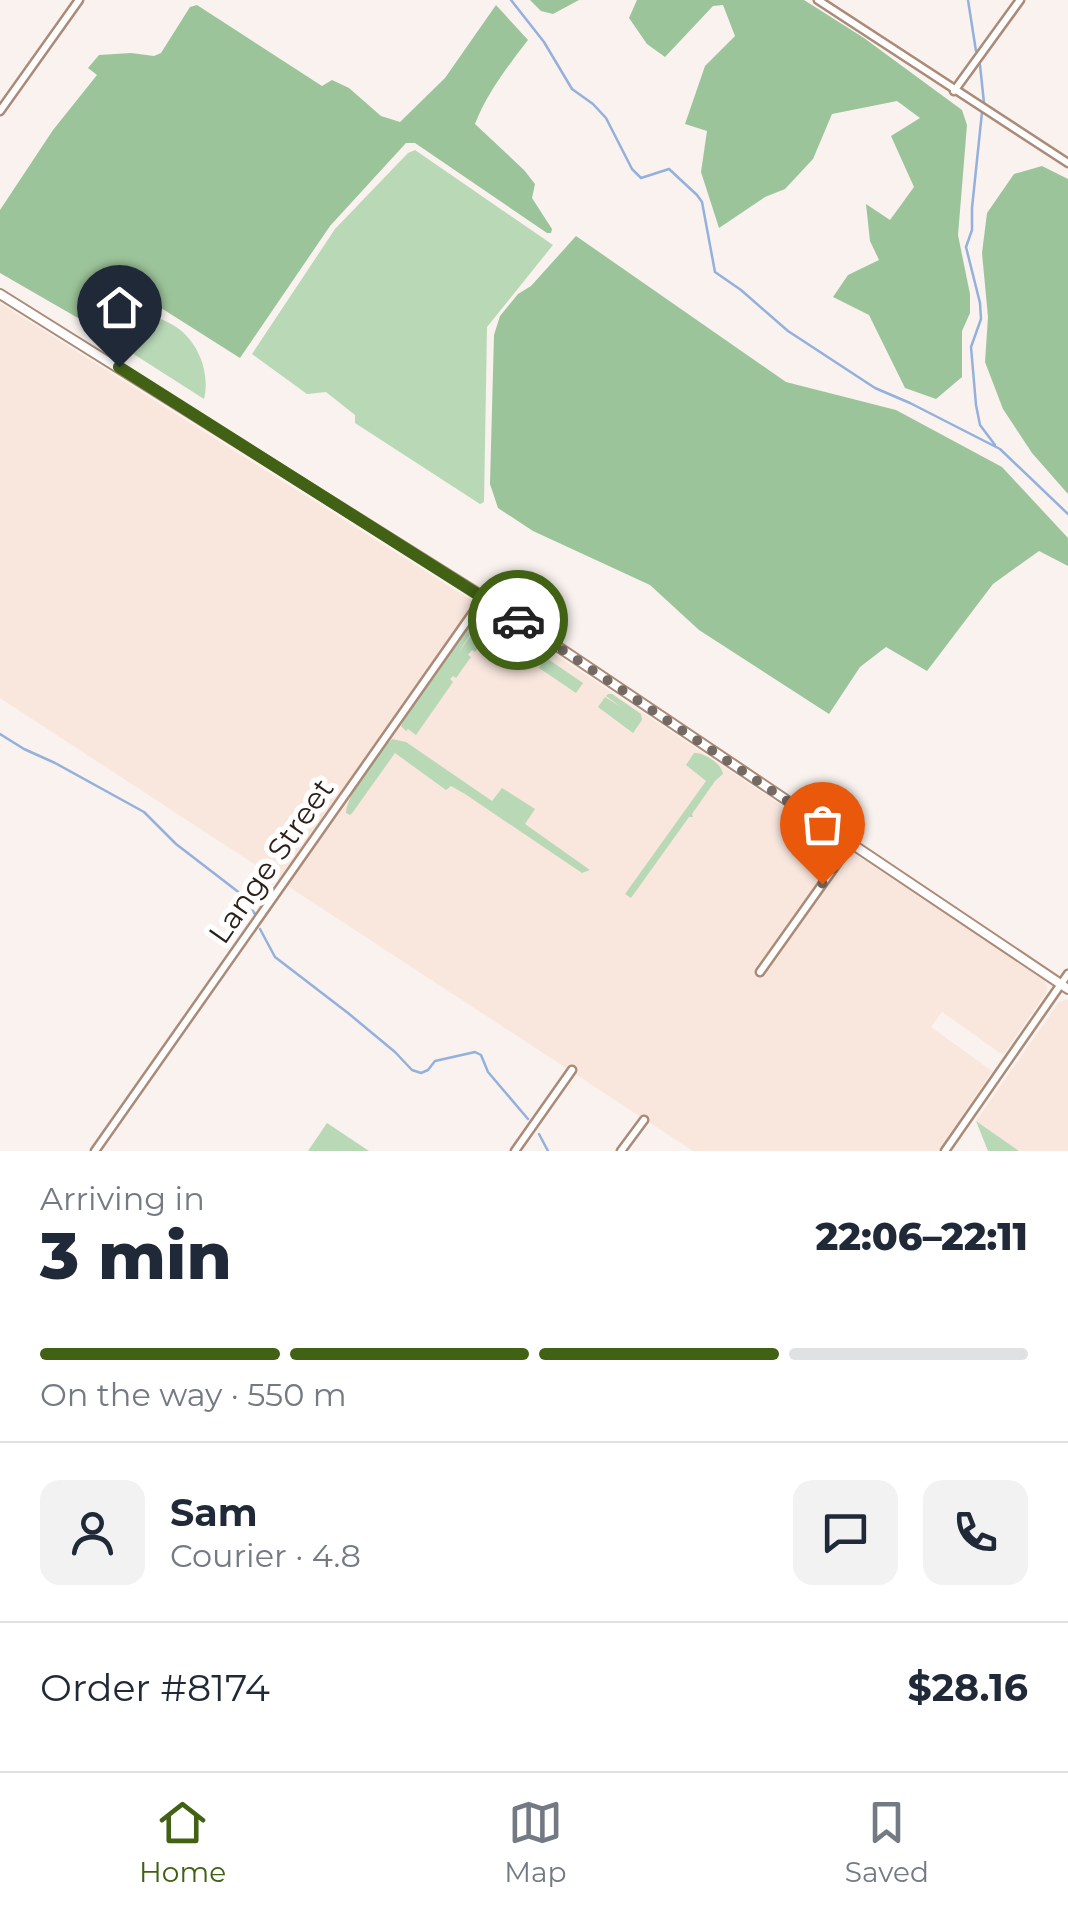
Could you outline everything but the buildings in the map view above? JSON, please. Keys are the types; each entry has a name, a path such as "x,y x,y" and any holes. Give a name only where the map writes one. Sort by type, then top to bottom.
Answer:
{"main road":[{"path":"0,294 484,597 1064,986"}],"street":[{"path":"0,110 78,0"},
{"path":"818,0 954,91 1067,159"},
{"path":"954,91 1020,0"},
{"name":"Lange Street","path":"95,1151 484,597"},
{"path":"760,972 851,844"},
{"path":"945,1151 1064,986 1068,974"},
{"path":"515,1151 572,1070"},
{"path":"621,1151 644,1120"}],"shaded area":[{"path":"0,303 506,622 1044,980 1046,993 1003,1055 942,1012 931,1027 992,1071 938,1151 693,1151 0,698"},
{"path":"1068,999 1068,1151 1019,1151 976,1121 1059,1002"}],"green space":[{"path":"530,0 579,0 553,14 541,11"},
{"path":"637,0 804,0 864,38 962,110 967,125 958,235 970,313 962,331 962,377 936,399 905,388 869,315 833,297 848,275 879,260 870,241 866,204 890,220 914,187 891,136 920,118 897,101 832,114 813,159 785,189 765,197 719,228 701,172 707,131 685,124 705,66 735,36 723,5 713,6 665,57 647,44 629,18"},
{"path":"197,5 322,86 332,80 349,88 381,116 400,122 445,78 496,5 528,40 492,91 475,124 535,184 532,198 551,233 415,143 406,143 330,226 240,358 109,275 78,318 0,273 0,210 53,130 97,75 88,68 99,55 161,53 190,7"},
{"path":"415,150 553,245 487,327 484,502 480,504 355,423 355,415 326,392 307,394 252,354 335,229"},
{"path":"1042,166 1068,179 1068,494 1032,453 1003,409 985,362 988,317 982,253 987,213 1014,174"},
{"path":"576,236 786,382 896,410 1002,467 1068,538 1068,566 1039,551 993,584 927,671 886,647 860,667 829,714 699,630 650,585 533,531 498,508 490,484 494,335 500,316 518,294 531,286"},
{"path":"104,285 174,326 193,343 206,380 204,399 96,330 110,326 108,307 100,291"},
{"path":"480,611 525,636 527,643 499,625 526,644 520,653 488,634 468,655 471,657 456,678 450,679 453,682 416,735 406,731 401,726 403,720 479,612 483,615 458,653 485,616"},
{"path":"545,657 583,683 576,693 539,668"},
{"path":"608,694 641,714 642,720 633,733 598,707 605,697 621,707"},
{"path":"392,739 406,742 492,801 502,788 535,809 525,824 590,870 582,873 465,794 451,786 446,790 395,753 353,812 346,813 357,784"},
{"path":"694,753 712,759 723,774 631,898 625,894 706,781 686,765"},
{"path":"976,1121 1019,1151 988,1151"},
{"path":"327,1123 369,1151 308,1151"}],"waterway":[{"path":"511,0 544,42 572,89 606,118 632,169 641,178 669,169 697,195 702,202 715,272 788,331 875,388 1000,449 1068,514"},
{"path":"968,0 976,51"},
{"path":"980,65 984,103"},
{"path":"982,112 972,230 966,247 980,303 981,319 971,347 976,405 980,425 995,445"},
{"path":"0,734 144,812 176,844 241,894 255,914"},
{"path":"260,929 275,957 348,1013 412,1070 421,1073 435,1061 475,1052 528,1119"},
{"path":"539,1134 548,1151"}],"way so far":[{"path":"518,620 851,844 822,884"}],"route":[{"path":"119,367 518,620"}]}
